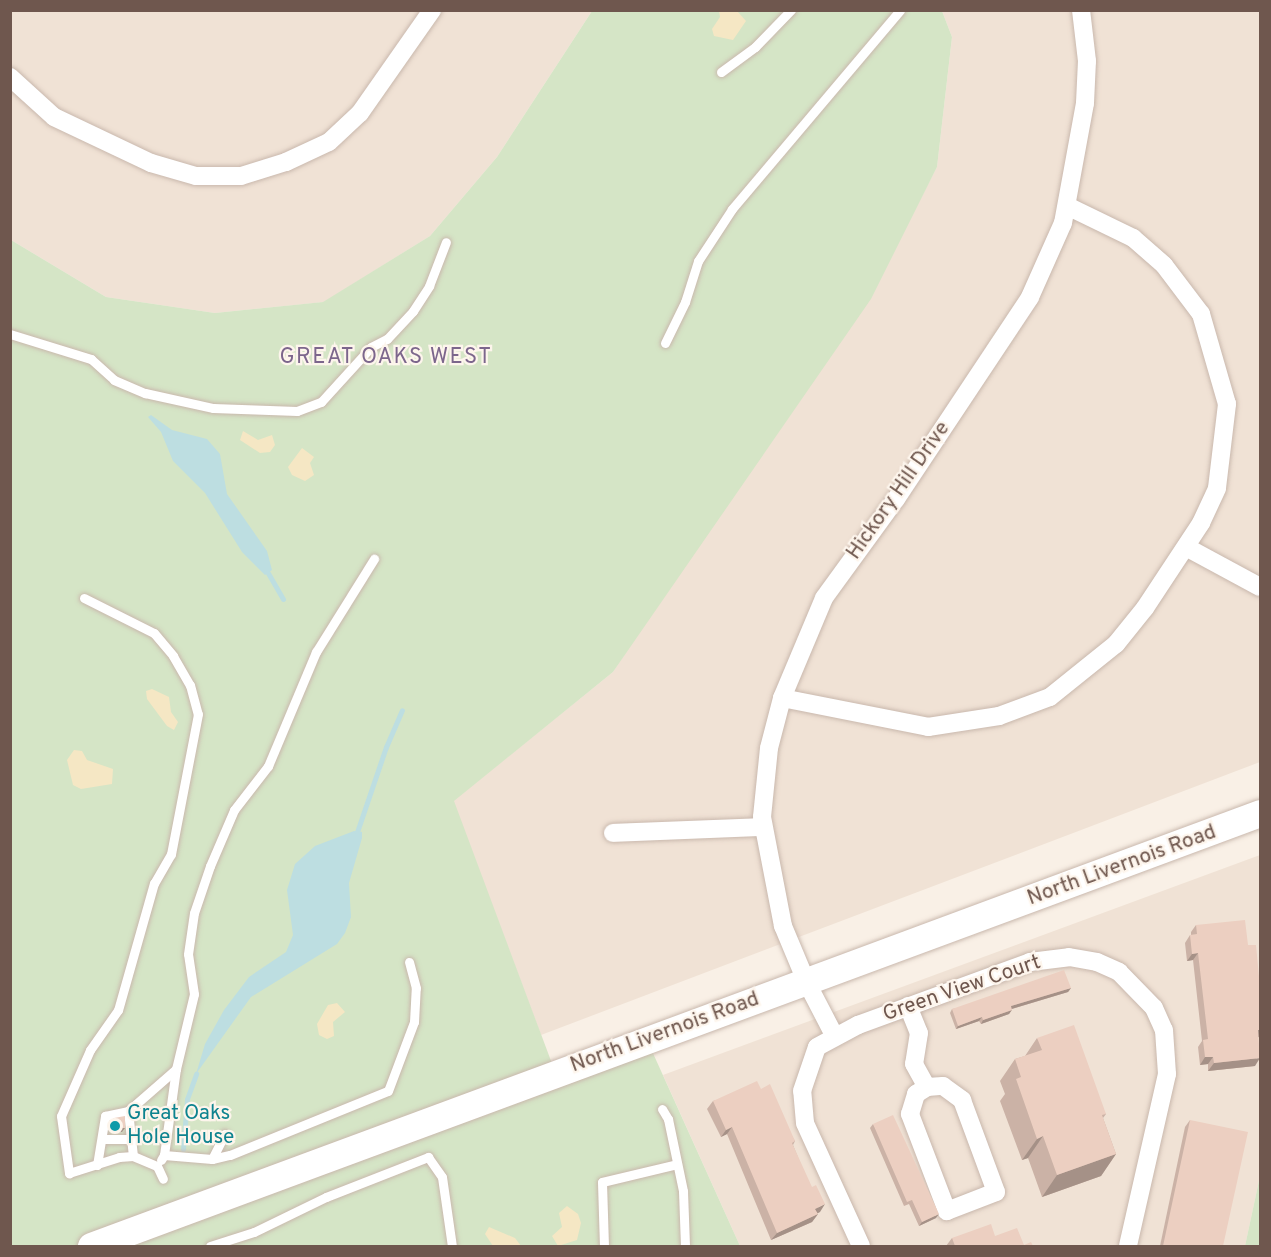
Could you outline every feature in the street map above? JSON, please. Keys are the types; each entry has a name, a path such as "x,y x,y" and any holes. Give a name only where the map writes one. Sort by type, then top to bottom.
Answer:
{"main road":[{"name":"North Livernois Road","path":"91,1246 1254,818"}],"street":[{"path":"10,77 54,117 151,163 196,176 241,176 286,162 329,142 360,113 432,10"},
{"name":"Hickory Hill Drive","path":"806,981 783,926 763,827 769,748 782,698 824,598 896,499 1030,297 1067,206 1085,103 1087,61 1081,10"},
{"path":"782,698 928,728 999,716 1050,697 1116,644 1186,547 1217,488 1225,446 1227,404 1214,351 1201,314 1164,266 1133,238 1067,206"},
{"path":"1186,547 1260,587"},
{"path":"613,834 763,827"},
{"name":"Green View Court","path":"861,1246 809,1135 802,1107 807,1068 817,1047 834,1035 1030,962 1069,957 1097,962 1119,972 1139,989 1164,1030 1167,1074 1128,1246"},
{"path":"806,981 834,1035"},
{"path":"908,1006 919,1033 914,1065 927,1087"},
{"path":"943,1086 962,1100 996,1192 947,1211 910,1114 916,1094 927,1087 943,1086"}],"lane":[{"path":"721,72 755,47 791,10"},
{"path":"665,342 685,302 698,261 732,209 900,10"},
{"path":"10,334 91,359 114,380 145,393 213,408 297,411 321,402 372,347 387,339 413,311 429,286 446,242"},
{"path":"157,1166 164,1155 176,1069 194,994 188,954 194,913 210,866 234,810 267,766 316,652 374,559"},
{"path":"84,598 154,633 174,656 190,685 198,714 171,854 154,883 125,992 118,1010 90,1050 61,1116 69,1173 133,1156 157,1166 163,1179"},
{"path":"164,1155 212,1159 230,1155 388,1091 414,1022 416,988 409,962"},
{"path":"98,1165 105,1116 128,1111 176,1069"},
{"path":"662,1109 668,1119 683,1191 685,1246"},
{"path":"128,1111 128,1139 133,1156"},
{"path":"212,1159 225,1134"},
{"path":"103,1139 128,1139"},
{"path":"210,1246 254,1232 371,1178 428,1157 442,1177 452,1246"},
{"path":"604,1246 602,1182 677,1164"}],"shaded area":[{"name":"GREAT OAKS WEST","path":"11,11 592,11 497,157 430,236 324,302 215,313 106,297 11,240"},
{"path":"942,11 1259,11 1260,762 541,1035 453,801 613,672 908,223 937,167 952,37"},
{"path":"1260,855 1260,1176 1245,1246 740,1246 663,1075"}],"green space":[{"path":"592,11 942,11 952,37 937,167 871,299 613,672 454,801 560,1085 652,1051 740,1246 11,1246 11,240 106,297 215,313 323,302 430,236 497,157"},
{"path":"1260,1176 1260,1246 1245,1246"}],"sand":[{"path":"719,11 737,11 746,21 733,40 714,36 712,29 720,17"},
{"path":"243,431 258,440 272,435 275,445 270,452 260,453 240,440"},
{"path":"302,448 314,457 310,463 314,475 305,481 292,475 288,467"},
{"path":"152,689 169,697 171,712 178,722 174,730 167,726 147,699 146,691"},
{"path":"74,750 82,751 87,760 113,769 112,784 81,789 73,785 67,760"},
{"path":"337,1003 345,1012 333,1022 334,1036 327,1039 319,1035 317,1024 328,1005"},
{"path":"567,1206 578,1214 581,1223 577,1240 558,1246 552,1236 562,1227 559,1213"},
{"path":"489,1227 515,1238 521,1246 493,1246 485,1234"}],"water":[{"path":"151,415 172,430 207,439 220,454 227,494 267,551 272,570 265,575 242,552 205,493 173,461 161,432 148,417"},
{"path":"354,831 362,832 362,838 349,883 351,917 345,933 337,944 251,997 196,1074 205,1044 224,1010 249,977 286,952 293,935 287,890 295,864 315,846"}],"building":[{"path":"1245,920 1248,945 1256,945 1260,987 1260,1030 1258,1030 1260,1058 1214,1063 1213,1057 1205,1057 1203,1040 1208,1039 1198,953 1192,954 1190,935 1197,934 1196,925"},
{"path":"1064,970 1071,988 1011,1006 1012,1010 983,1020 982,1017 958,1026 952,1009"},
{"path":"1074,1025 1106,1114 1102,1115 1116,1154 1057,1175 1043,1136 1037,1139 1016,1079 1021,1077 1015,1059 1042,1050 1037,1038"},
{"path":"757,1081 761,1089 770,1084 795,1141 792,1143 812,1187 816,1185 825,1204 815,1209 818,1214 777,1233 732,1127 726,1130 713,1101"},
{"path":"893,1115 939,1214 922,1222 912,1200 907,1202 873,1124"},
{"path":"125,1116 125,1128 112,1128 114,1118"},
{"path":"1190,1120 1248,1132 1223,1246 1163,1246"},
{"path":"991,1224 995,1236 1017,1228 1024,1245 1031,1242 1033,1246 955,1246 952,1238"}],"waterway":[{"path":"268,573 283,599"},
{"path":"357,832 386,747 402,710"},
{"path":"183,1149 187,1099 196,1074"}],"place":[{"name":"Great Oaks Hole House","path":"115,1126"}],"district":[{"name":"GREAT OAKS WEST","path":"386,358"}]}
